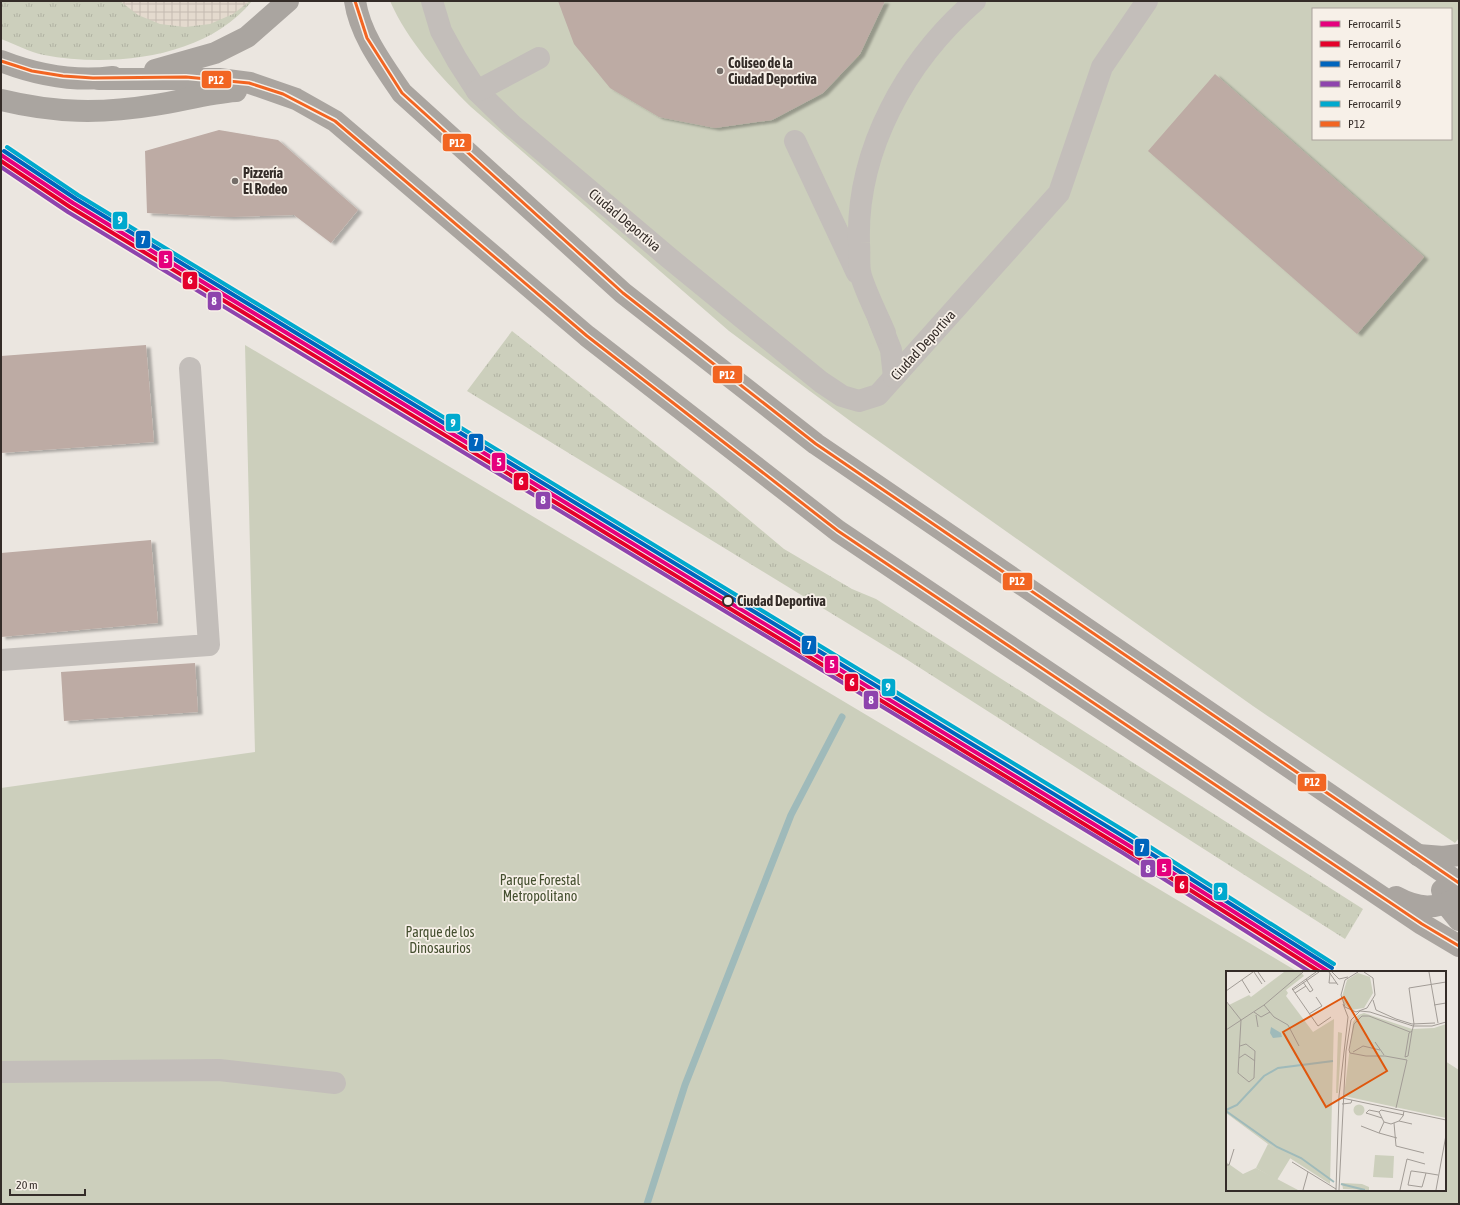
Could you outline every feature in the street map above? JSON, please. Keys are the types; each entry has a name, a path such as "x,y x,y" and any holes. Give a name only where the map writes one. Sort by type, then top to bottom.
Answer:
{"highway":[{"path":"99,79 159,69 215,53 247,37 288,1"},
{"path":"355,1 357,14 374,52 402,93 623,294 816,444 1450,877 1440,882 1455,907"},
{"path":"1,61 61,77 99,79 219,79 250,83 296,99 334,121 587,336 838,531 1422,924 1459,946"},
{"path":"1,100 45,109 82,112 124,110 217,92 241,90 263,91 296,99"},
{"path":"1418,855 1443,857 1459,855"},
{"path":"1343,871 1411,905 1455,907"}],"lane":[{"name":"Ciudad Deportiva","path":"432,1 441,31 457,60 477,90 512,125 639,232 822,382 842,396 859,401 878,395 1059,193 1102,68 1147,1"},
{"path":"894,377 891,350 860,275 859,230 862,194 876,139 907,80 932,45 956,17 975,1"},
{"path":"477,90 539,58"},
{"path":"795,142 885,333"},
{"path":"1,660 209,645 190,368"},
{"path":"1,1072 219,1070 335,1083"}],"green space":[{"path":"1,1 252,1 233,20 210,35 184,47 128,59 99,60 71,59 38,54 1,39"},
{"path":"390,1 1459,1 1459,838 1455,843 1253,706 853,423 729,331 471,107 447,83 425,57 406,30"},
{"path":"512,331 716,492 784,549 852,589 876,599 1363,909 1345,939 906,659 467,391"},
{"name":"Parque Forestal Metropolitano","path":"245,345 1296,971 1226,971 1226,1191 1446,1191 1446,1062 1459,1070 1459,1204 1,1204 1,788 255,752"}],"shaded area":[{"path":"120,1 250,1 233,14 210,24 185,27 160,24 138,15"}],"building":[{"name":"Coliseo de la Ciudad Deportiva","path":"558,1 885,1 860,54 823,93 772,120 715,128 659,117 610,88 574,44"},
{"path":"1215,74 1424,257 1357,334 1148,151"},
{"name":"Pizzería El Rodeo","path":"219,130 278,140 358,210 331,243 294,215 230,217 147,213 145,151"},
{"path":"146,345 154,442 1,453 1,356"},
{"path":"151,540 158,623 1,637 1,553"},
{"path":"195,663 198,712 64,721 61,672"}],"waterway":[{"path":"647,1204 685,1085 791,815 842,717"}],"rail line":[{"name":"9","path":"7,147 78,195 1133,836 1334,964"},
{"name":"7","path":"4,151 76,199 1131,841 1332,968"},
{"name":"5","path":"1,155 73,203 1128,845 1327,971"},
{"name":"6","path":"1,161 70,207 1125,849 1318,971"},
{"name":"8","path":"1,167 68,212 1123,853 1308,971"}],"transit line":[{"name":"P12","path":"355,1 367,38 402,93 623,293 816,444 1459,883"},
{"name":"P12","path":"1,61 32,71 63,76 93,78 186,77 249,83 283,94 335,121 587,336 838,531 1422,924 1459,946"}],"place":[{"name":"Coliseo de la Ciudad Deportiva","path":"720,71"},
{"name":"Pizzería El Rodeo","path":"235,181"},
{"name":"Ciudad Deportiva","path":"728,601"}],"park label":[{"name":"Parque de los Dinosaurios","path":"440,940"}]}
